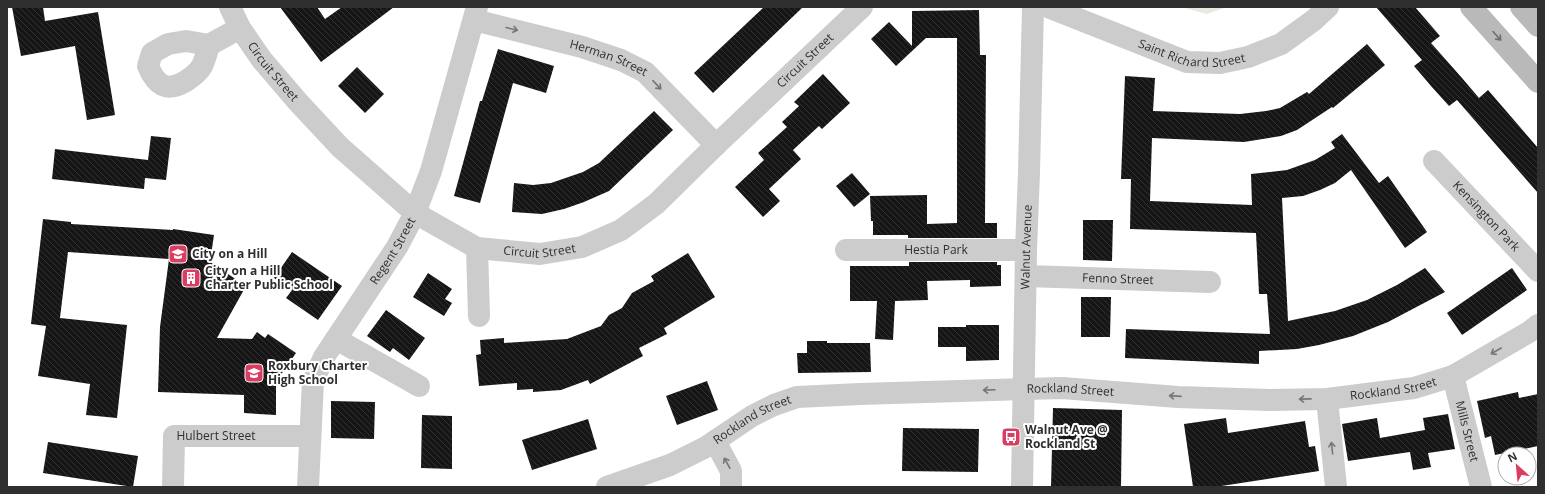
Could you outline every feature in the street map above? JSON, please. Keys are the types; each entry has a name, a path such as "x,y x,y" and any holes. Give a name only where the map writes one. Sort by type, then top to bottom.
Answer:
{"main road":[{"path":"1471,7 1538,82"},
{"path":"1521,7 1538,26"}],"street":[{"name":"Circuit Street","path":"230,7 240,28 262,60 298,102 340,147 415,213 477,248 540,254 582,247 621,230 656,204 849,12"},
{"name":"Walnut Avenue","path":"1022,487 1026,250 1033,7"},
{"name":"Saint Richard Street","path":"1048,7 1187,62 1220,63 1248,57 1281,44 1314,20 1328,7"},
{"name":"Herman Street","path":"476,13 620,60 646,72 716,146"},
{"name":"Regent Street","path":"308,487 309,436 313,381 324,358 397,247 415,213 432,171 476,13"},
{"path":"209,45 240,28"},
{"name":"Kensington Park","path":"1434,161 1538,271"},
{"path":"477,248 479,316"},
{"name":"Hestia Park","path":"846,250 1026,250"},
{"name":"Fenno Street","path":"1026,276 1210,282"},
{"name":"Rockland Street","path":"607,487 670,465 706,447 752,416 774,405 797,397 1062,388 1178,397 1270,400 1327,399 1414,388 1453,376 1535,332"},
{"path":"336,339 419,386"},
{"name":"Mills Street","path":"1453,376 1481,487"},
{"path":"1327,399 1336,487"},
{"name":"Hulbert Street","path":"173,487 174,436 309,436"},
{"path":"715,441 731,471 731,487"}],"green space":[{"path":"1181,7 1227,7 1207,14"}],"building":[{"path":"12,7 43,7 45,21 98,12 115,115 87,120 75,46 21,56"},
{"path":"280,7 317,7 325,19 342,7 394,7 321,62"},
{"path":"764,7 803,7 713,93 694,73"},
{"path":"1376,7 1415,7 1440,36 1431,43 1479,98 1488,90 1538,148 1538,193 1457,100 1449,106 1431,86 1414,66 1422,60"},
{"path":"979,10 980,55 986,55 985,223 997,223 997,238 908,238 908,235 873,235 870,196 927,195 927,224 957,223 957,38 926,38 896,66 871,39 889,22 912,46 912,11"},
{"path":"1367,44 1385,65 1333,108 1332,107 1297,130 1281,136 1244,142 1152,138 1150,201 1252,205 1251,174 1287,170 1315,160 1335,148 1331,142 1342,134 1379,183 1388,176 1427,232 1405,248 1351,170 1335,183 1320,190 1303,196 1282,198 1288,321 1335,311 1367,300 1397,285 1425,268 1445,292 1388,322 1353,336 1297,349 1259,351 1259,364 1125,358 1126,329 1270,334 1267,294 1259,294 1256,233 1130,229 1131,179 1121,179 1125,76 1155,78 1153,111 1240,114 1266,111 1280,108 1307,92 1309,94"},
{"path":"498,49 554,66 546,93 513,83 480,203 454,196 480,101 482,101"},
{"path":"357,67 384,94 365,113 338,86"},
{"path":"823,74 850,103 822,129 819,126 793,150 801,159 769,189 780,201 763,217 735,187 764,160 758,153 787,127 782,122 799,106 794,102"},
{"path":"654,111 673,130 609,191 564,209 542,214 512,212 514,183 533,185 551,183 583,172 599,163"},
{"path":"151,136 171,138 166,180 145,178 144,189 52,179 55,149 148,160"},
{"path":"852,173 870,194 854,207 836,186"},
{"path":"43,219 71,222 71,224 173,229 214,235 210,262 246,286 217,338 252,339 257,332 265,338 268,334 296,353 276,382 276,415 244,413 244,395 158,392 160,327 169,259 68,252 60,318 127,325 117,418 86,415 90,384 38,376 46,326 31,324"},
{"path":"1083,220 1113,220 1112,261 1083,260"},
{"path":"292,252 342,286 318,320 286,298 292,290 274,278"},
{"path":"688,253 715,297 664,328 667,334 639,348 643,356 590,384 588,380 561,390 533,392 533,389 517,390 517,383 479,386 476,355 481,354 480,340 504,338 504,343 567,339 601,326 609,315 622,308 632,293 654,281 651,276"},
{"path":"909,262 997,262 997,265 1001,265 1001,286 970,287 970,280 927,281 928,300 895,301 893,340 875,339 877,301 850,301 850,266 909,266"},
{"path":"1512,268 1527,290 1462,335 1447,313"},
{"path":"428,273 452,289 445,299 452,303 444,316 413,297"},
{"path":"1081,297 1111,297 1110,337 1081,337"},
{"path":"386,310 425,338 409,360 393,348 390,352 367,336"},
{"path":"966,325 999,325 999,360 966,361 966,347 938,347 938,327 966,327"},
{"path":"807,341 827,341 827,343 870,343 871,372 798,373 797,353 807,353"},
{"path":"707,381 718,410 677,425 666,396"},
{"path":"1518,392 1519,398 1538,394 1538,446 1497,446 1497,455 1495,455 1491,436 1485,438 1477,401"},
{"path":"331,401 375,402 374,439 331,438"},
{"path":"1053,408 1122,410 1121,487 1051,487"},
{"path":"1448,414 1455,449 1428,453 1431,467 1413,470 1410,452 1348,461 1342,424 1377,418 1380,438 1425,430 1423,418"},
{"path":"422,415 452,416 452,469 421,468"},
{"path":"1226,418 1228,433 1305,421 1309,447 1315,446 1319,471 1215,487 1193,487 1184,424"},
{"path":"588,419 597,449 532,470 522,440"},
{"path":"903,428 979,429 978,472 902,471"},
{"path":"48,442 138,456 133,487 43,473"}],"place":[{"name":"City on a Hill","path":"178,254"},
{"name":"City on a Hill Charter Public School","path":"191,278"},
{"name":"Roxbury Charter High School","path":"254,373"},
{"name":"Walnut Ave @ Rockland St","path":"1011,437"}]}
